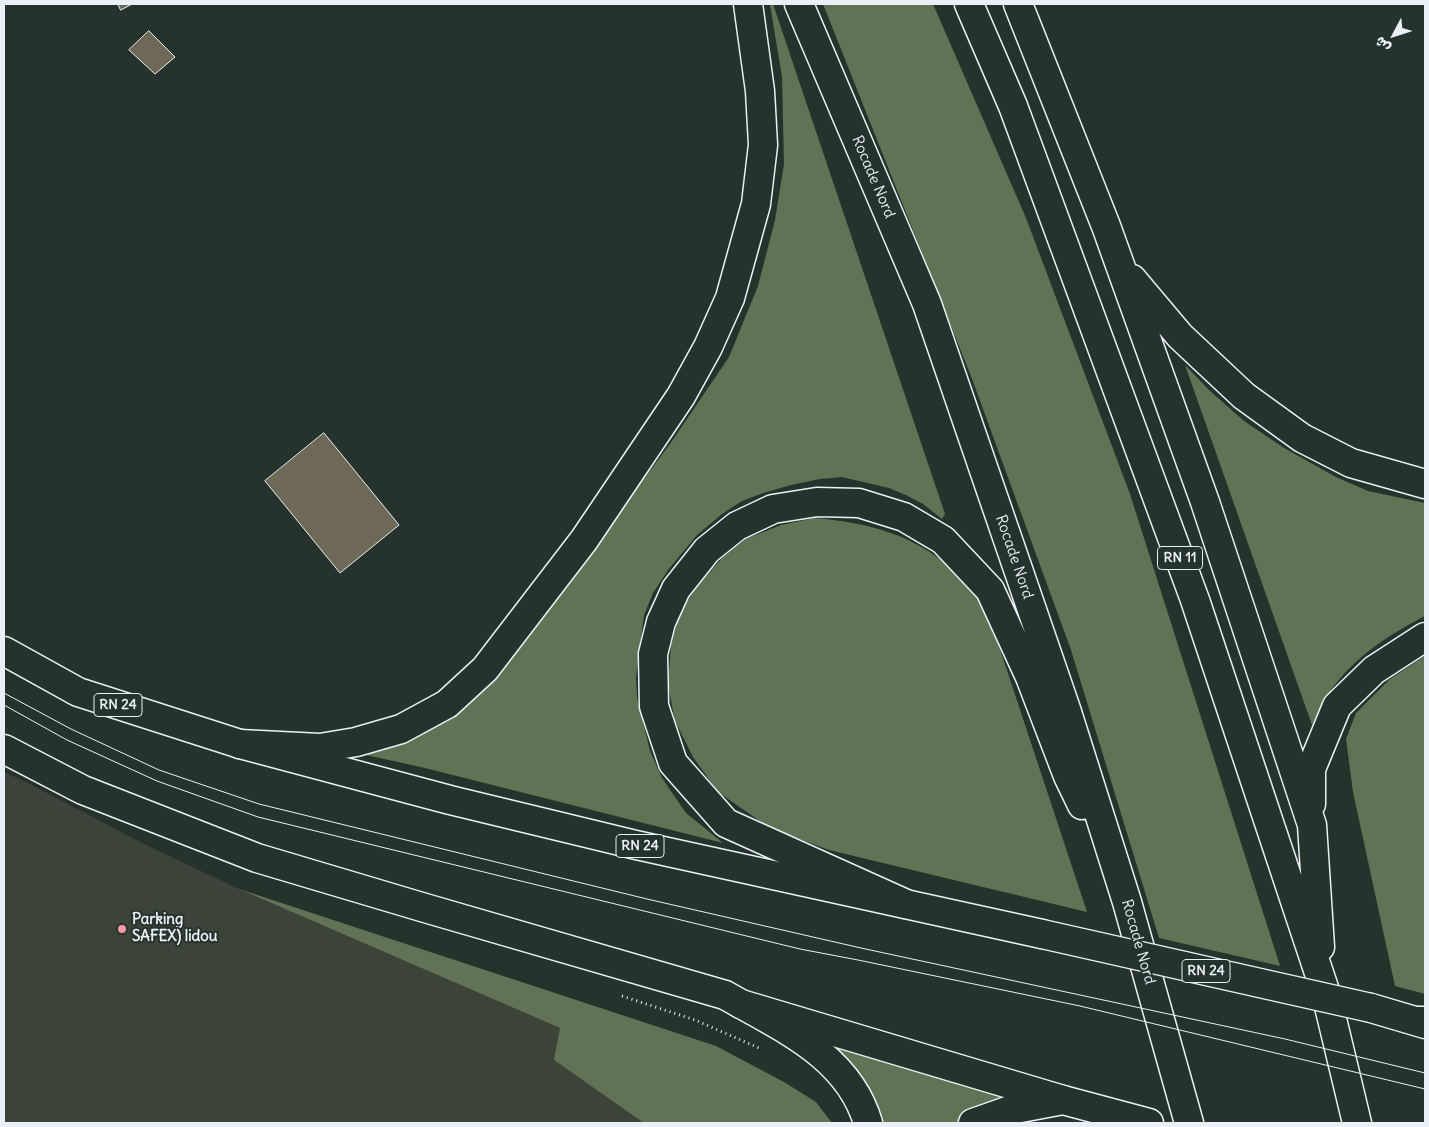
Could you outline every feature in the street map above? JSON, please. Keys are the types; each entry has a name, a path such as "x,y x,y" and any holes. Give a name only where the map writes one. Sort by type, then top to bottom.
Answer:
{"main road":[{"path":"240,744 320,748 356,742 401,729 447,704 485,669 584,540 682,396 708,347 730,298 756,204 763,145 760,91 748,4"},
{"name":"Rocade Nord","path":"799,4 927,304 1066,709 1127,902 1189,1123"},
{"name":"RN 11","path":"969,4 1014,106 1195,600 1326,994 1357,1123"},
{"path":"1018,4 1106,226 1205,502 1312,825"},
{"path":"1106,226 1133,282 1180,336 1244,396 1302,438 1350,463 1425,484"},
{"path":"906,904 726,823 674,763 654,706 653,654 661,622 676,589 706,550 738,526 773,509 817,502 859,503 904,517 943,540 990,590 1030,677 1068,776 1127,902"},
{"path":"1322,983 1312,825 1311,769 1338,706 1374,670 1425,637"},
{"name":"RN 24","path":"4,651 78,692 240,744 450,800 636,845 1042,934 1371,1008 1423,1022"},
{"path":"4,750 83,790 257,858 725,995 800,1038 837,1068 854,1093 868,1123"},
{"path":"741,1004 1110,1114 1149,1123"},
{"path":"973,1123 1010,1110 1063,1100"}],"shaded area":[{"name":"Parking SAFEX) lidou","path":"4,772 144,844 239,889 560,1028 602,1092 644,1123 4,1123"}],"green space":[{"path":"770,4 773,4 945,514 942,519 923,504 889,488 842,477 820,479 791,485 742,501 722,514 697,535 668,570 653,593 644,615 636,677 637,697 650,751 662,778 686,813 723,843 362,754 392,744 574,572 670,444 729,357 758,286 775,220 784,164 782,77"},
{"path":"823,4 933,4 1026,218 1130,494 1280,966 1159,938 1071,650 971,376"},
{"path":"1185,365 1209,390 1244,421 1284,448 1336,477 1368,491 1425,503 1425,616 1389,637 1357,661 1330,691 1312,725"},
{"path":"815,518 872,527 924,548 959,576 988,613 1087,912 829,850 770,828 718,792 693,757 675,721 668,685 671,646 679,614 696,588 722,558 746,539 781,525"},
{"path":"1425,656 1425,994 1395,986 1353,792 1346,739 1356,713 1390,679"},
{"path":"239,889 716,1046 784,1082 816,1102 832,1123 644,1123 554,1060 560,1028"},
{"path":"813,1038 1004,1096 975,1111 959,1123 878,1123"}],"building":[{"path":"118,4 132,4 121,10"},
{"path":"149,31 175,57 155,74 129,50"},
{"path":"324,433 399,525 340,573 265,481"}],"tram line":[{"path":"4,693 71,729 159,770 259,804 647,899 861,948 1285,1039 1425,1073"},
{"path":"4,705 67,740 157,781 258,817 800,949 1080,1006 1425,1089"}],"place":[{"name":"Parking SAFEX) lidou","path":"122,929"}]}
